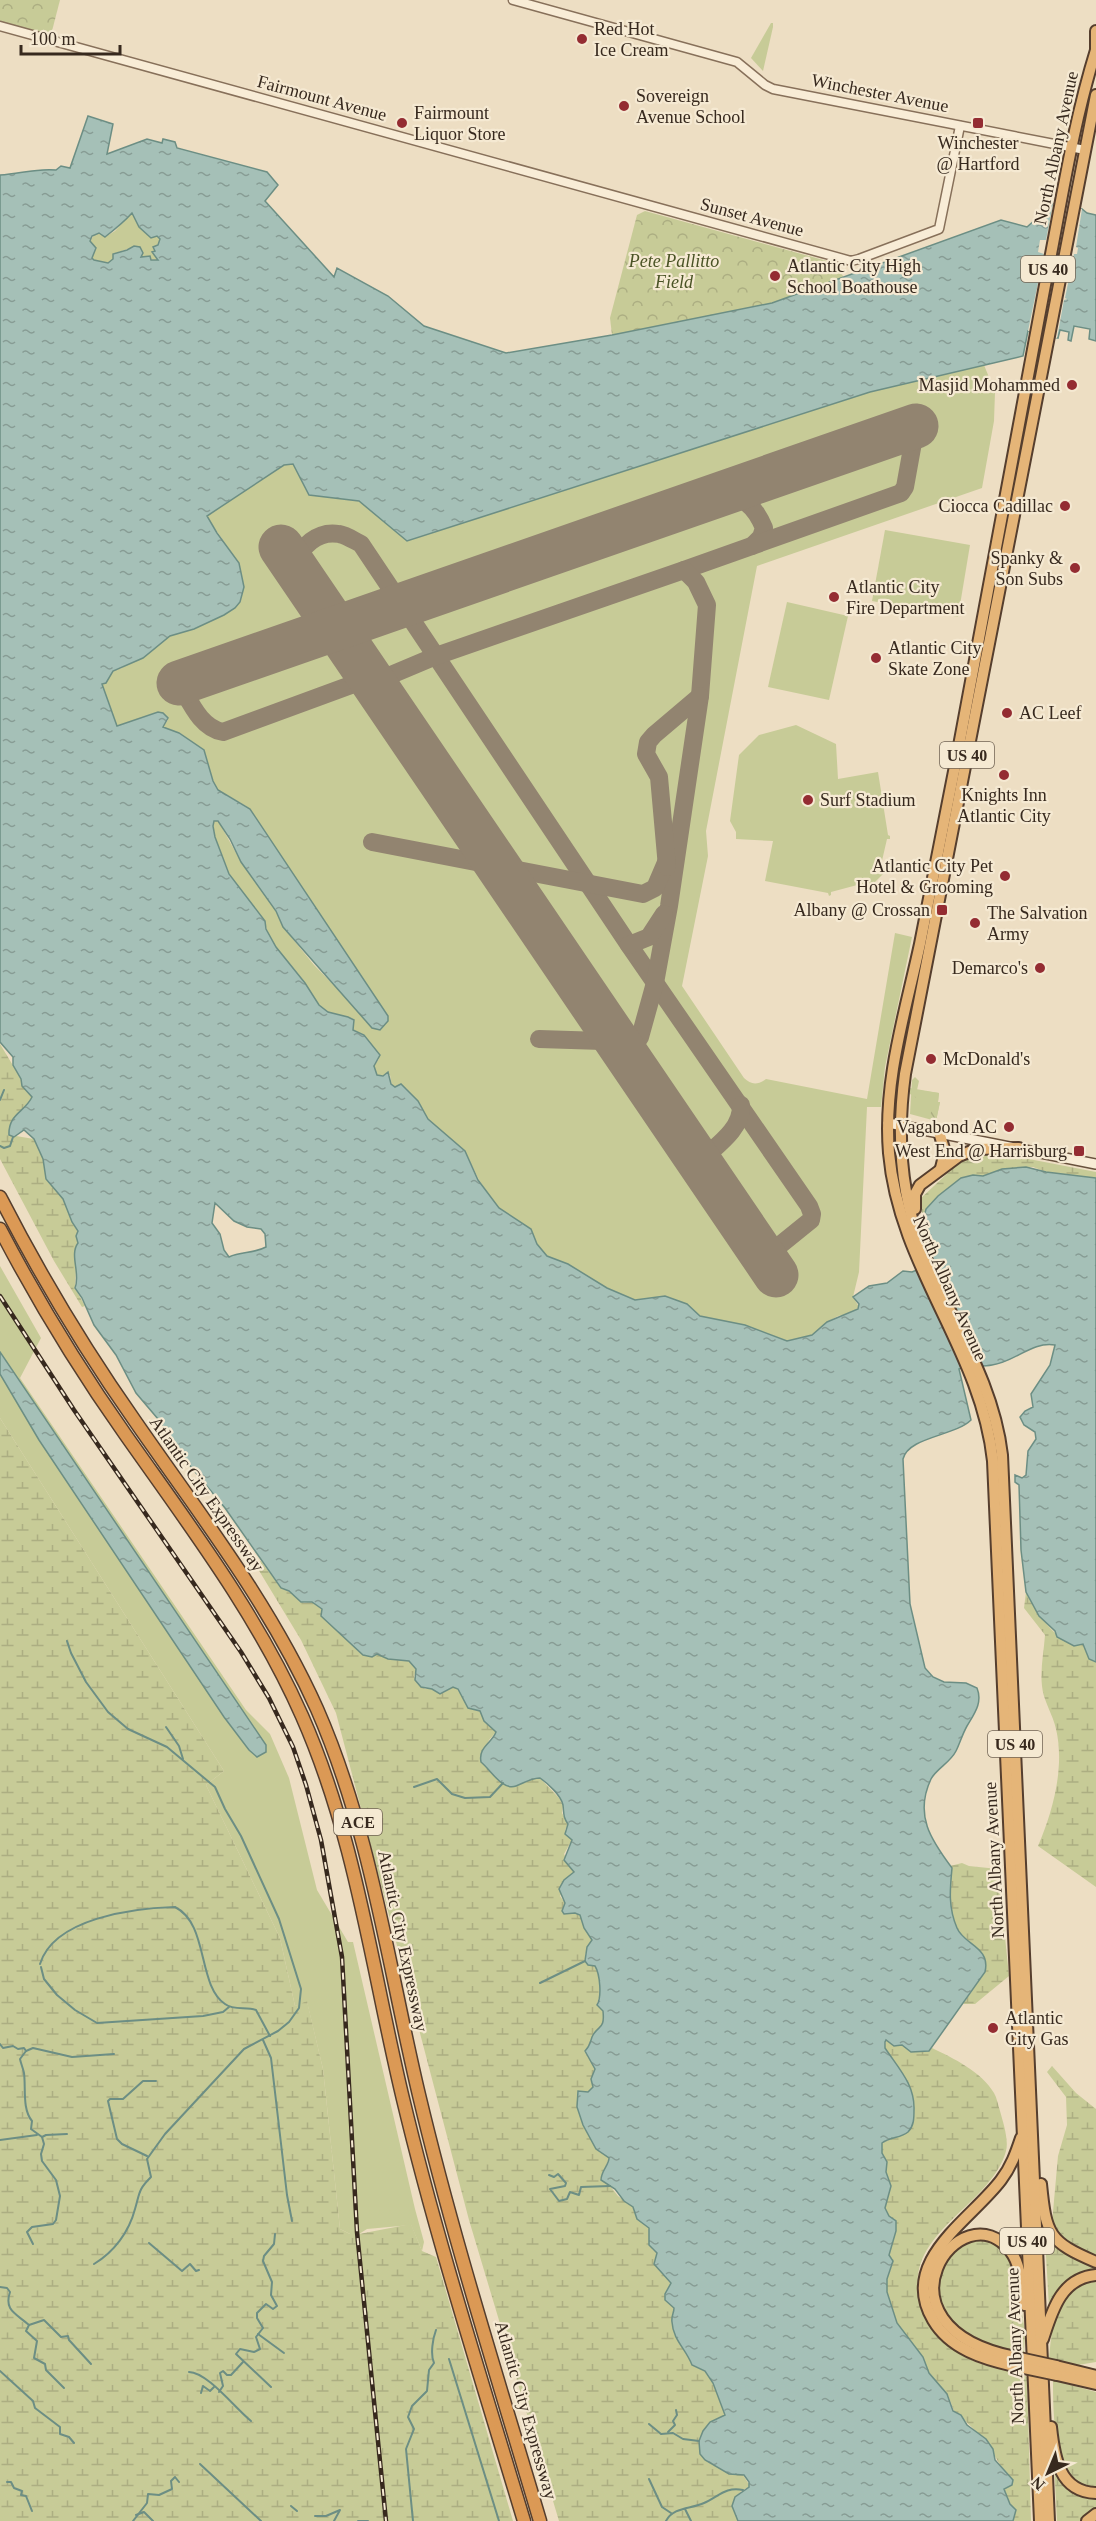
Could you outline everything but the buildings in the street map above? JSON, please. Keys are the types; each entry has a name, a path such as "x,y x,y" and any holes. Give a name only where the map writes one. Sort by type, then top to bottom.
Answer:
{"highway":[{"name":"North Albany Avenue","path":"1040,2521 1033,2140 1003,1473 996,1419 899,1213 893,1184 888,1123 893,1065 921,940 1071,148 1096,50 1096,31"},
{"name":"North Albany Avenue","path":"917,1248 917,1233 904,1178 900,1125 905,1074 1096,95"},
{"path":"939,1132 945,1152 941,1169"},
{"path":"917,1233 914,1203 916,1191 922,1183 968,1151 1019,1148"},
{"name":"Atlantic City Expressway","path":"0,1197 40,1272 81,1341 261,1603 296,1667 331,1743 364,1846 413,2070 442,2187 540,2521"},
{"name":"Atlantic City Expressway","path":"0,1229 82,1371 246,1609 281,1671 316,1748 336,1804 352,1862 403,2097 424,2181 524,2521"},
{"name":"North Albany Avenue","path":"977,1378 988,1425 993,1461 1023,2133 1037,2347 1043,2379 1049,2521"},
{"path":"1023,2133 1012,2162 1001,2180 935,2251 927,2269 924,2289 926,2304 932,2319 948,2338 978,2356 1057,2371 1096,2385"},
{"path":"1033,2140 1050,2233 1065,2248 1096,2262"},
{"path":"1014,2362 970,2343 956,2333 939,2313 933,2291 935,2270 945,2252 960,2240 973,2236 986,2236 999,2241 1012,2252 1017,2263 1037,2347"},
{"path":"1037,2347 1060,2296 1074,2282 1096,2275"},
{"path":"1057,2371 1096,2366"},
{"path":"1072,2370 1096,2376"},
{"path":"1043,2379 1054,2450 1060,2471 1076,2488 1096,2493"},
{"path":"1088,2521 1096,2514"}],"main road":[{"path":"888,1123 1096,1164"}],"street":[{"name":"Winchester Avenue","path":"513,0 740,64 773,89 1085,150"},
{"name":"Fairmount Avenue","path":"0,26 636,202"},
{"name":"Sunset Avenue","path":"636,202 848,260 859,260 939,229 960,126"}],"green space":[{"path":"0,0 60,0 52,31 47,35 0,21"},
{"path":"771,23 773,27 763,71 751,58"},
{"name":"Pete Pallitto Field","path":"645,211 838,264 844,279 772,303 612,335 610,318 637,215"},
{"path":"132,212 139,227 151,238 157,236 160,239 155,256 159,260 139,258 130,248 113,254 113,259 108,263 94,260 90,248 92,237 99,232 105,237 115,231"},
{"path":"984,365 995,392 994,421 982,488 757,566 706,831 708,856 682,986 744,1078 749,1082 757,1083 766,1079 867,1099 895,933 912,937 885,1067 881,1107 867,1107 859,1272 853,1297 859,1307 851,1313 827,1322 812,1335 787,1341 745,1325 700,1316 687,1304 665,1296 635,1300 607,1288 568,1264 547,1256 537,1244 531,1229 498,1208 479,1180 465,1151 428,1119 418,1101 406,1088 392,1086 390,1075 377,1075 374,1066 379,1059 378,1052 362,1034 353,1030 346,1017 330,1013 317,1004 305,983 276,946 265,921 231,878 215,837 213,823 216,820 220,824 241,862 276,911 283,927 314,965 359,1011 366,1022 388,1016 267,835 246,806 218,790 204,750 180,733 163,727 168,720 166,715 158,712 117,726 102,684 113,671 122,668 170,636 194,629 240,602 243,590 239,567 207,516 284,465 293,464 309,495 359,501 407,541 870,392"},
{"path":"885,530 970,545 958,617 872,601"},
{"path":"787,602 848,616 829,700 768,687"},
{"name":"Surf Stadium","path":"796,725 836,744 838,779 878,772 890,839 887,839 881,865 878,868 883,874 867,890 861,884 831,892 829,896 828,893 765,881 773,841 736,839 736,832 730,821 739,755 759,735"},
{"path":"0,1044 32,1097 10,1135 34,1139 78,1231 75,1288 85,1306 82,1307 54,1261 0,1159"},
{"path":"915,1077 919,1081 917,1090 939,1093 938,1102 940,1102 936,1121 910,1114 912,1080"},
{"path":"910,1088 939,1093 938,1102 940,1102 936,1121 923,1102 910,1094"},
{"path":"987,1151 1096,1172 1096,1178 1046,1172 1033,1167 1002,1169 982,1177 968,1176 961,1178 938,1196 926,1209 924,1217 920,1199 965,1157"},
{"path":"0,1266 41,1338 20,1378 246,1710 270,1734 289,1778 317,1890 348,1942 353,1942 424,2242 422,2251 411,2225 367,2229 359,2234 350,2234 340,2229 323,2069 307,2002 295,2006 280,1938 206,1785 224,1771 0,1418"},
{"path":"0,1418 224,1771 206,1785 280,1938 295,2006 307,2001 323,2069 340,2229 350,2234 359,2234 411,2224 422,2251 436,2257 513,2521 0,2521"},
{"path":"261,1561 281,1588 304,1603 312,1602 322,1609 323,1617 360,1653 373,1657 377,1654 388,1659 409,1661 416,1669 414,1677 425,1689 432,1689 440,1694 453,1687 458,1689 470,1709 480,1711 484,1721 496,1732 489,1740 481,1762 502,1783 540,1778 563,1805 562,1813 568,1824 565,1830 572,1840 564,1854 574,1872 560,1896 565,1903 562,1910 564,1914 580,1915 592,1940 585,1955 590,1966 595,1966 598,1974 600,1990 597,2003 603,2011 604,2025 594,2034 586,2054 595,2069 591,2079 593,2087 588,2092 578,2091 577,2107 583,2125 596,2149 609,2158 602,2176 618,2196 633,2207 639,2220 649,2228 652,2249 657,2253 671,2283 666,2291 674,2308 673,2315 680,2345 686,2350 692,2365 705,2371 713,2383 725,2415 707,2427 699,2441 708,2462 724,2471 743,2475 750,2486 741,2491 733,2508 738,2521 559,2521 469,2220 336,1713 301,1640 255,1564"},
{"path":"1026,1592 1042,1618 1058,1635 1066,1641 1083,1644 1089,1659 1096,1662 1096,1887 1038,1846 1053,1804 1059,1758 1055,1724 1042,1686 1045,1635 1024,1608"},
{"path":"962,1863 969,1866 998,1869 1009,1976 975,2004 963,2004 985,1972 986,1964 977,1948 959,1931 953,1918 950,1901 952,1871 950,1866"},
{"path":"886,2040 894,2046 902,2045 911,2052 920,2050 927,2052 932,2048 949,2056 966,2066 989,2085 997,2099 1007,2142 1006,2151 997,2170 984,2188 936,2237 924,2255 918,2275 920,2298 926,2314 941,2338 963,2356 1027,2377 1031,2521 1013,2521 1015,2514 1004,2489 1010,2486 1012,2479 987,2443 954,2411 948,2395 929,2373 923,2357 897,2323 887,2292 887,2279 893,2263 889,2255 896,2231 896,2221 889,2216 885,2208 891,2186 886,2172 886,2160 882,2153 882,2143 900,2135 914,2120 914,2108 911,2089 885,2048"},
{"path":"1052,2066 1076,2093 1096,2109 1096,2256 1070,2245 1059,2236 1052,2223 1058,2156 1067,2125 1066,2097 1047,2072"},
{"path":"1044,2221 1046,2228 1096,2265 1096,2272 1049,2307"},
{"path":"979,2240 999,2246 1013,2261 1025,2331 1024,2354 995,2347 973,2338 954,2323 939,2299 936,2281 942,2264 961,2243"},
{"path":"1096,2280 1096,2362 1078,2365 1049,2359 1054,2321 1058,2309 1072,2291"},
{"path":"1053,2380 1096,2392 1096,2489 1077,2484 1063,2465 1056,2436"},
{"path":"1054,2463 1061,2479 1096,2497 1096,2511 1084,2521 1057,2521"}],"water":[{"path":"88,116 113,124 107,154 147,139 162,143 163,139 175,142 177,148 267,172 278,185 265,201 334,277 337,268 388,296 424,326 506,353 612,335 772,303 1001,220 1027,227 1053,204 1082,209 1096,215 1096,341 1089,339 1090,329 1074,326 1071,341 1068,340 1069,332 1060,330 1058,338 1028,331 1023,356 870,392 407,541 359,501 309,495 293,464 284,465 207,516 239,563 244,587 240,602 224,615 194,629 170,636 143,658 113,671 106,683 102,684 117,726 158,712 163,713 168,718 163,727 179,733 204,750 218,790 250,809 388,1016 388,1021 380,1030 372,1028 283,927 276,911 241,862 230,839 218,821 214,821 215,837 229,874 265,921 266,929 276,947 305,983 319,1005 328,1012 354,1020 353,1030 364,1035 380,1055 374,1066 377,1075 383,1076 388,1072 391,1084 395,1087 401,1084 418,1101 428,1119 465,1151 478,1180 499,1208 531,1229 537,1244 547,1256 568,1264 607,1288 635,1300 665,1296 687,1304 700,1316 745,1325 787,1341 812,1335 827,1322 858,1309 859,1304 853,1297 869,1286 887,1283 903,1271 917,1270 928,1230 924,1217 926,1209 961,1178 973,1175 983,1176 1002,1169 1026,1167 1046,1172 1096,1178 1096,1662 1089,1659 1083,1644 1074,1646 1057,1637 1055,1631 1039,1616 1026,1592 1021,1550 1019,1485 1015,1482 1015,1475 1022,1478 1026,1475 1028,1451 1036,1439 1035,1432 1024,1425 1020,1417 1033,1407 1031,1394 1050,1365 1055,1345 1039,1346 988,1366 959,1369 971,1420 954,1430 913,1446 903,1459 910,1604 925,1668 933,1677 944,1682 966,1683 977,1688 979,1693 977,1708 956,1751 931,1779 924,1804 927,1826 937,1847 952,1868 951,1905 957,1928 965,1939 981,1952 986,1964 985,1972 929,2051 911,2052 902,2045 894,2046 886,2040 885,2042 885,2048 901,2070 914,2101 914,2119 910,2130 882,2143 882,2153 887,2162 886,2172 891,2186 885,2208 889,2216 896,2221 896,2231 889,2255 893,2261 887,2279 887,2292 897,2323 923,2357 929,2373 947,2394 953,2411 961,2415 967,2425 986,2439 993,2449 995,2460 1013,2480 1012,2485 1004,2489 1010,2504 1016,2510 1013,2521 738,2521 732,2506 735,2497 749,2487 749,2482 744,2475 729,2474 705,2460 700,2454 699,2441 703,2431 710,2422 725,2415 713,2383 705,2371 692,2365 677,2339 672,2322 674,2308 665,2300 665,2294 671,2283 654,2264 657,2253 649,2245 649,2228 637,2219 633,2207 624,2201 615,2189 601,2180 609,2158 596,2149 583,2125 577,2107 578,2091 588,2092 593,2087 591,2079 595,2069 585,2051 594,2033 602,2025 603,2011 597,2005 600,1991 597,1970 595,1966 588,1965 585,1961 587,1947 592,1940 584,1928 580,1915 564,1914 562,1911 565,1903 559,1889 564,1880 574,1872 564,1860 572,1840 565,1834 568,1824 564,1817 560,1797 540,1778 511,1787 497,1779 481,1762 483,1749 496,1732 484,1721 480,1711 468,1708 458,1689 453,1687 440,1694 432,1689 421,1687 415,1680 416,1669 409,1661 388,1659 377,1654 372,1657 363,1655 321,1616 322,1609 312,1602 301,1602 289,1591 281,1588 225,1508 187,1462 158,1419 136,1393 116,1355 94,1325 75,1288 77,1277 75,1253 78,1231 63,1199 46,1179 43,1159 34,1139 24,1130 14,1137 9,1135 11,1122 32,1097 22,1086 21,1079 13,1065 13,1057 0,1042 0,175 56,170 61,166 70,168","holes":["132,213 139,227 151,238 157,236 160,239 158,245 153,247 155,251 152,252 158,260 151,260 150,256 141,257 143,253 140,247 134,246 113,254 113,259 108,263 94,260 92,258 96,248 90,241 92,236 99,233 105,237","215,1203 234,1221 247,1227 261,1229 265,1234 266,1247 229,1257 224,1250 220,1234 212,1223"]},
{"path":"0,1352 266,1745 266,1752 257,1757 224,1717 39,1440 0,1374"}],"pier":[{"path":"1053,204 1082,209 1077,254 1074,254 1065,298 1067,299 1064,300 1057,338 1028,331 1044,254 1038,252 1040,240 1046,240"}],"waterway":[{"path":"0,1100 4,1090"},
{"path":"0,1146 4,1148 10,1146 13,1137"},
{"path":"67,1641 86,1682 108,1712 128,1729 167,1747 215,1787 241,1836 279,1919 301,1989 299,2008 289,2022 278,2031 244,2049 165,2134 147,2159 151,2177 140,2191 125,2233 108,2254 94,2264"},
{"path":"166,1727 179,1746 183,1759"},
{"path":"414,1787 437,1779 452,1794 465,1798 490,1797 503,1783"},
{"path":"40,1964 48,1948 61,1936 78,1926 118,1913 175,1907 186,1915 193,1927 210,1983 216,1995 229,2006 256,2010 270,2036"},
{"path":"540,1983 585,1961"},
{"path":"41,1967 44,1979 57,1995 75,2010 97,2023 203,2016 223,2012 229,2007"},
{"path":"263,2040 271,2058 292,2221"},
{"path":"0,2044 3,2048 13,2046 18,2049 24,2048 26,2051 33,2048 72,2057 114,2054"},
{"path":"26,2051 20,2059 24,2073 27,2111 32,2121 31,2129 42,2137 67,2134"},
{"path":"147,2156 122,2144 117,2139 108,2101 123,2099 143,2081 156,2081"},
{"path":"0,2140 37,2135"},
{"path":"33,2244 27,2232 32,2227 53,2224 56,2220 60,2196 56,2180 42,2161 41,2154 44,2144 42,2137"},
{"path":"549,2175 554,2177 558,2174 566,2183 565,2186 550,2189 559,2201 567,2199 570,2192 579,2195 581,2187 610,2186"},
{"path":"271,2387 236,2354 240,2349 254,2352 260,2349 256,2337 263,2328 257,2318 257,2313 266,2304 273,2309 277,2306 271,2295 272,2282 263,2261 264,2256 274,2244 275,2234"},
{"path":"149,2243 182,2271 190,2264 196,2271 199,2270"},
{"path":"0,2287 7,2288 10,2292 8,2303 12,2311 29,2325"},
{"path":"29,2325 44,2320 61,2337 68,2336 91,2364"},
{"path":"29,2325 26,2331 37,2341 34,2358 45,2364 46,2370 64,2388"},
{"path":"413,2521 406,2449 414,2429 408,2417 412,2406 427,2391 429,2370 434,2363 432,2351 436,2330"},
{"path":"258,2334 284,2353"},
{"path":"449,2359 499,2521"},
{"path":"219,2392 223,2386 220,2373 223,2371 231,2375 243,2362"},
{"path":"0,2371 33,2401 35,2408 60,2427 60,2434 69,2437 74,2443"},
{"path":"189,2372 212,2384 251,2421"},
{"path":"201,2393 203,2386 210,2391 214,2387"},
{"path":"668,2432 675,2425 673,2421 677,2415 676,2410"},
{"path":"649,2424 661,2434 673,2433 683,2439 699,2441"},
{"path":"200,2464 261,2521"},
{"path":"133,2521 147,2503 148,2494 159,2495 172,2489 171,2481 175,2477 179,2482"},
{"path":"649,2479 662,2507 671,2513"},
{"path":"7,2482 11,2482 14,2488 22,2491 21,2495 26,2496 32,2511"},
{"path":"666,2521 673,2513 704,2503 727,2491 743,2490"},
{"path":"291,2506 297,2511"},
{"path":"685,2509 691,2521"},
{"path":"315,2516 326,2516 340,2510 334,2521"},
{"path":"136,2515 144,2512 153,2521"},
{"path":"358,2521 368,2521"}],"taxiway":[{"path":"684,570 901,493 905,487 916,426"},
{"path":"718,495 741,500 757,514 764,528 761,537 752,546"},
{"path":"292,564 306,546 317,537 331,533 342,535 361,544 629,945 809,1206 812,1214 811,1220 764,1258"},
{"path":"179,683 202,719 208,725 223,732 370,678 379,680 436,656 684,570 696,582 707,605 700,696 669,906 655,983 640,1037 635,1045 622,1049 603,1041 539,1039"},
{"path":"667,867 659,777 646,754 648,742 700,696"},
{"path":"372,842 643,894 655,888 667,860"},
{"path":"629,945 649,937 664,914"},
{"path":"692,1152 708,1154 720,1144 735,1126 741,1105"}],"runway":[{"path":"179,683 916,426"},
{"path":"281,547 776,1275"}],"railway":[{"path":"0,1296 74,1410 241,1652 269,1698 293,1747 306,1785 321,1840 342,1957 357,2232 386,2521"}],"place":[{"name":"Red Hot Ice Cream","path":"582,39"},
{"name":"Sovereign Avenue School","path":"624,106"},
{"name":"Fairmount Liquor Store","path":"402,123"},
{"name":"Winchester @ Hartford","path":"978,123"},
{"name":"Atlantic City High School Boathouse","path":"775,276"},
{"name":"Masjid Mohammed","path":"1072,385"},
{"name":"Ciocca Cadillac","path":"1065,506"},
{"name":"Spanky & Son Subs","path":"1075,568"},
{"name":"Atlantic City Fire Department","path":"834,597"},
{"name":"Atlantic City Skate Zone","path":"876,658"},
{"name":"AC Leef","path":"1007,713"},
{"name":"Knights Inn Atlantic City","path":"1004,775"},
{"name":"Surf Stadium","path":"808,800"},
{"name":"Atlantic City Pet Hotel & Grooming","path":"1005,876"},
{"name":"Albany @ Crossan","path":"942,910"},
{"name":"The Salvation Army","path":"975,923"},
{"name":"Demarco's","path":"1040,968"},
{"name":"McDonald's","path":"931,1059"},
{"name":"Vagabond AC","path":"1009,1127"},
{"name":"West End @ Harrisburg","path":"1079,1151"},
{"name":"Atlantic City Gas","path":"993,2028"}]}
